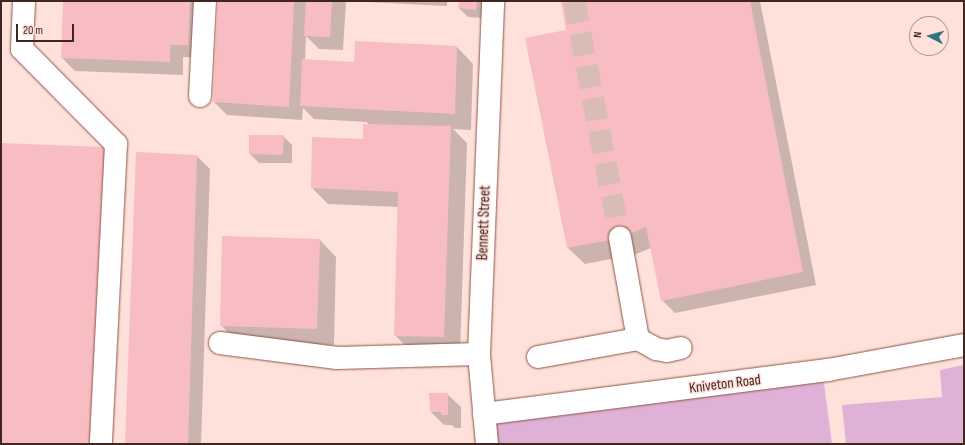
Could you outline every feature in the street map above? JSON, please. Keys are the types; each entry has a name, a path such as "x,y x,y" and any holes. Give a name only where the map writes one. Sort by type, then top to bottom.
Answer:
{"street":[{"path":"24,1 22,50 116,144 101,444"},
{"path":"200,96 205,1"},
{"name":"Bennett Street","path":"487,444 479,354 493,1"},
{"path":"620,238 638,339"},
{"path":"538,357 638,339 656,349 667,351 681,348"},
{"path":"220,343 337,358 479,354"},
{"name":"Kniveton Road","path":"484,414 828,370 964,345"}],"shaded area":[{"path":"964,365 964,444 846,444 842,405 942,397 940,370"},
{"path":"823,376 832,444 490,444 488,421"}],"building":[{"path":"63,1 190,1 188,45 170,45 170,62 61,58"},
{"path":"218,1 294,1 289,107 213,102"},
{"path":"306,1 332,1 330,37 304,36"},
{"path":"459,1 477,1 476,10 458,8"},
{"path":"561,1 750,1 803,272 661,301 646,227 620,238 567,248 525,38 566,30"},
{"path":"355,41 457,46 455,114 300,106 302,59 354,62"},
{"path":"363,124 451,126 444,337 394,336 398,192 311,188 312,137 363,139"},
{"path":"249,135 284,135 283,155 249,154"},
{"path":"1,143 104,147 92,444 1,444"},
{"path":"136,152 197,155 188,444 125,444"},
{"path":"222,236 320,239 317,329 220,326"},
{"path":"429,393 448,393 448,415 441,415 441,412 430,412"}],"tunnel":[{"path":"574,1 620,238"}]}
